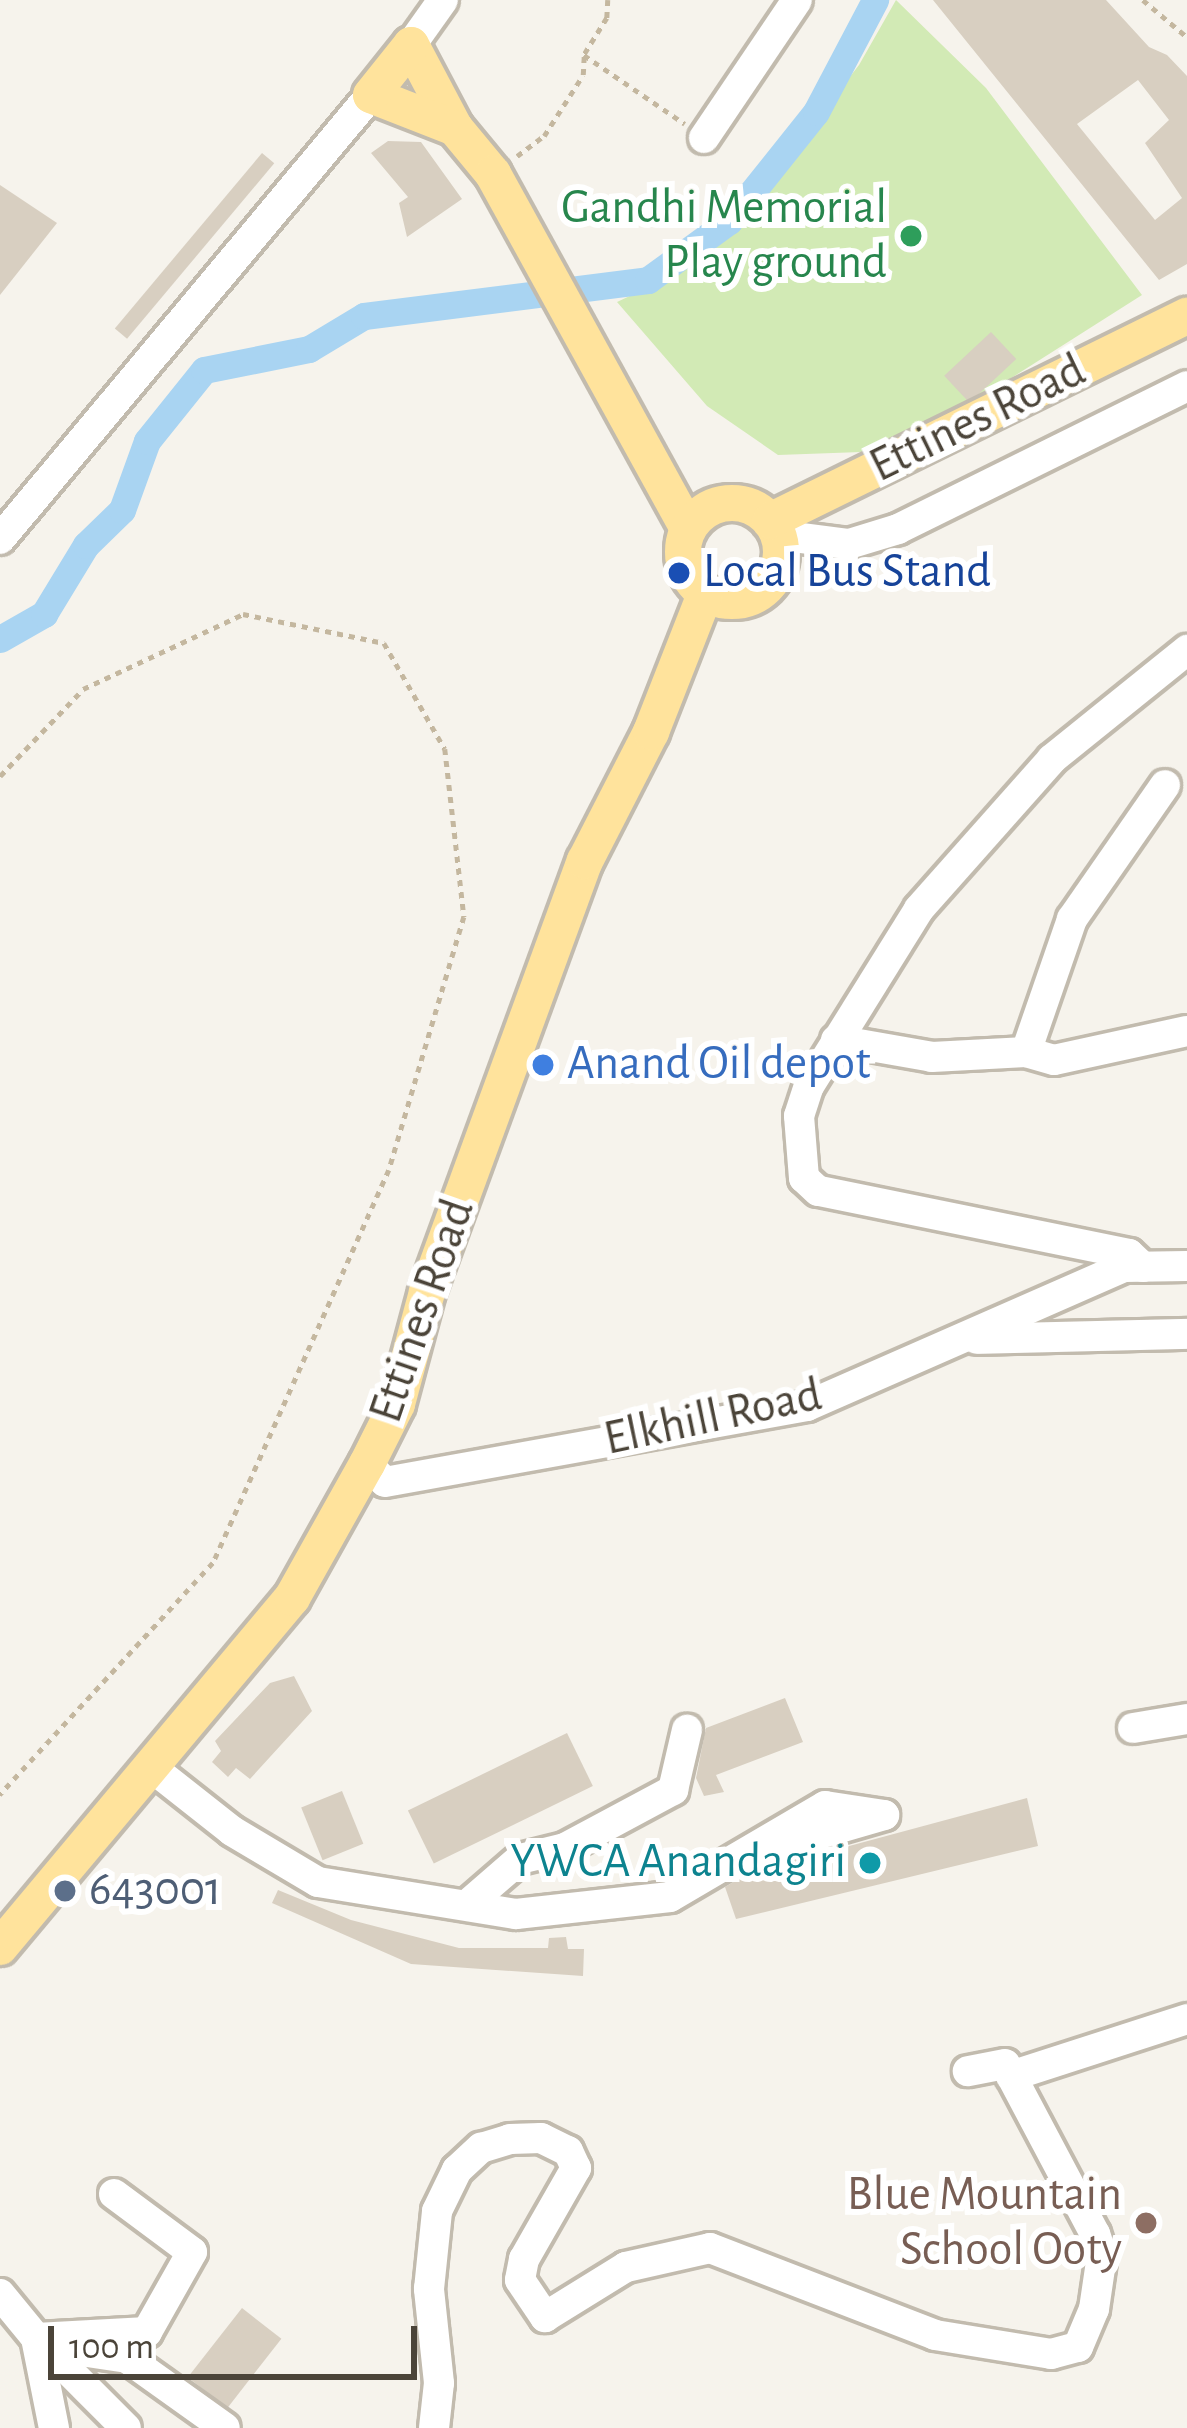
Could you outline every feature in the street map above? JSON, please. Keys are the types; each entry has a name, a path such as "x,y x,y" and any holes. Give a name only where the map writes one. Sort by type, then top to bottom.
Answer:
{"main road":[{"path":"455,128 371,95 411,45 455,128 493,175 688,530 686,572 705,594 735,602 764,590 780,565 774,528 726,503 688,530"},
{"name":"Ettines Road","path":"774,528 1187,316"},
{"name":"Ettines Road","path":"0,1947 292,1598 367,1464 397,1404 428,1292 585,862 651,732 705,594"}],"street":[{"path":"411,45 443,0"},
{"path":"704,138 797,0"},
{"path":"0,538 371,95"},
{"path":"774,528 849,544 898,529 1187,386"},
{"path":"1142,1267 1129,1254 818,1192 804,1178 799,1116 836,1040 919,908 1037,775 1166,660 1187,650"},
{"path":"1026,1052 1072,920 1165,785"},
{"path":"836,1040 932,1058 1026,1052 1073,1059 1187,1031"},
{"name":"Elkhill Road","path":"367,1464 385,1482 807,1406 1124,1267 1187,1266"},
{"path":"961,1340 1187,1334"},
{"path":"1133,1728 1187,1719"},
{"path":"468,1904 520,1858 565,1848 674,1790 687,1730"},
{"path":"152,1767 232,1831 318,1882 468,1904 557,1914 670,1897 750,1854"},
{"path":"1011,2076 1187,2019"},
{"path":"434,2428 439,2383 430,2269 437,2211 457,2170 481,2148 510,2139 541,2138 568,2151 576,2168 524,2259 520,2280 545,2318 626,2266 710,2248 935,2335 1035,2353 1078,2347 1090,2331 1102,2255 1005,2064 968,2072"},
{"path":"39,2342 147,2332 192,2252 114,2194"},
{"path":"0,2294 39,2342 126,2428"},
{"path":"39,2342 54,2428"},
{"path":"39,2342 127,2358 225,2428"}],"path":[{"path":"493,175 544,136 583,76 584,55 608,17 608,0"},
{"path":"1143,0 1187,38"},
{"path":"584,55 704,138"},
{"path":"0,776 83,689 243,614 384,643 445,749 464,917 389,1170 214,1563 0,1796"}],"green space":[{"name":"Gandhi Memorial Play ground","path":"896,0 986,88 1142,295 950,417 861,452 778,455 707,406 617,302 674,275 734,227 859,65"}],"building":[{"path":"933,0 1106,0 1149,47 1167,55 1187,76 1187,264 1159,280","holes":["1138,80 1169,120 1145,143 1182,198 1155,220 1077,124"]},
{"path":"388,141 421,142 462,199 407,237 399,203 408,197 371,153"},
{"path":"262,153 274,163 127,339 115,328"},
{"path":"0,185 57,223 0,295"},
{"path":"991,332 1016,359 969,403 944,376"},
{"path":"294,1676 312,1711 250,1779 236,1768 228,1777 212,1762 221,1751 215,1741 270,1683"},
{"path":"785,1698 803,1742 716,1775 724,1792 704,1796 696,1778 706,1728"},
{"path":"567,1733 593,1786 434,1864 408,1811"},
{"path":"342,1791 363,1844 323,1860 301,1807"},
{"name":"YWCA Anandagiri","path":"1027,1798 1038,1846 736,1919 725,1887 749,1873"},
{"path":"278,1890 351,1920 459,1948 548,1948 549,1938 566,1937 568,1949 584,1949 583,1976 411,1964 272,1903"},
{"path":"242,2308 281,2339 227,2408 188,2377"}],"waterway":[{"path":"0,639 44,614 86,545 122,510 147,441 204,370 309,349 364,316 648,280 729,221 816,112 875,0"}],"place":[{"name":"Gandhi Memorial Play ground","path":"911,236"},
{"name":"Local Bus Stand","path":"679,573"},
{"name":"Anand Oil depot","path":"543,1065"},
{"name":"YWCA Anandagiri","path":"870,1863"},
{"name":"643001","path":"65,1891"},
{"name":"Blue Mountain School Ooty","path":"1146,2223"}]}
